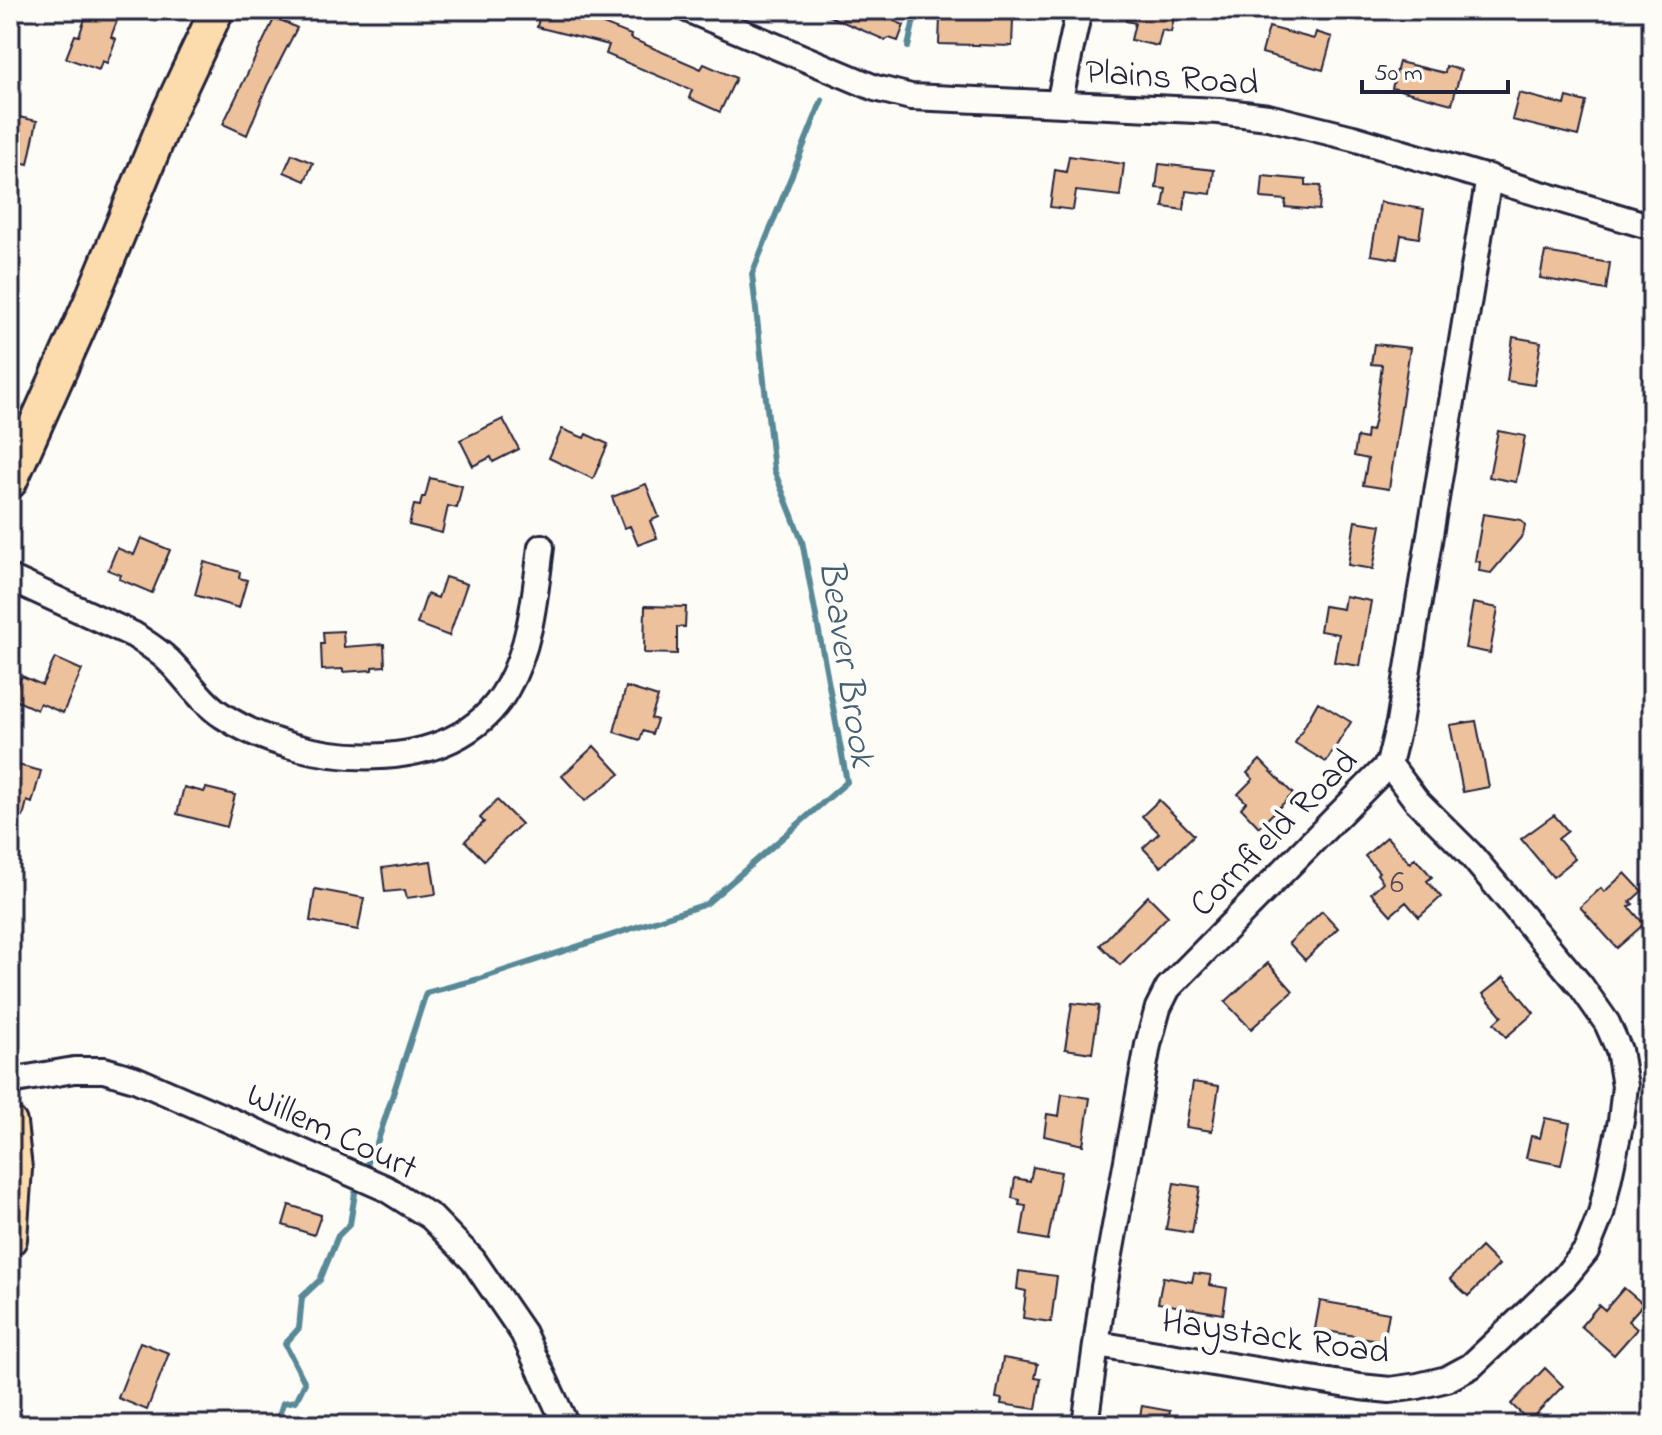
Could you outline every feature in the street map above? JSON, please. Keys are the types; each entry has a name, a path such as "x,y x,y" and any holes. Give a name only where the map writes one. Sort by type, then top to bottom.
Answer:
{"main road":[{"path":"10,482 21,432 217,10"},
{"path":"10,1123 15,1169 10,1239"}],"street":[{"name":"Plains Road","path":"689,10 875,88 911,97 1256,115 1353,138 1652,227"},
{"path":"1059,103 1079,10"},
{"name":"Cornfield Road","path":"1085,1425 1104,1287 1148,1045 1158,1008 1168,988 1197,957 1287,870 1389,764 1399,723 1489,177"},
{"path":"10,578 134,635 166,658 206,702 241,726 268,739 313,752 376,756 442,744 471,728 492,710 507,689 522,653 541,547"},
{"name":"Haystack Road","path":"1097,1344 1360,1387 1390,1390 1418,1386 1447,1379 1471,1366 1564,1278 1586,1251 1601,1214 1621,1121 1625,1086 1619,1050 1607,1023 1581,986 1470,854 1416,800 1389,764"},
{"name":"Willem Court","path":"10,1081 74,1070 104,1070 119,1074 385,1188 431,1217 473,1260 523,1333 566,1425"}],"building":[{"path":"88,10 118,18 111,37 116,39 107,63 102,61 99,70 66,58 75,35 79,36"},
{"path":"541,10 565,10 594,18 631,35 630,38 701,69 704,64 736,78 720,112 689,98 692,90 606,54 609,45 537,27"},
{"path":"815,10 874,10 904,25 898,41 885,40"},
{"path":"1128,10 1166,10 1165,15 1174,17 1171,32 1162,30 1158,46 1131,40 1135,23 1126,21"},
{"path":"275,17 297,28 267,86 247,135 223,124"},
{"path":"940,17 1013,19 1012,46 939,44"},
{"path":"1269,27 1314,39 1316,32 1332,37 1323,70 1262,53"},
{"path":"1399,62 1445,73 1446,66 1461,70 1452,104 1392,88"},
{"path":"1519,93 1565,105 1567,97 1586,102 1578,136 1512,120"},
{"path":"10,115 37,121 28,164 10,160"},
{"path":"292,154 313,163 305,181 284,172"},
{"path":"1069,156 1124,164 1120,196 1076,191 1073,210 1050,207 1055,170 1066,172"},
{"path":"1159,164 1214,170 1211,194 1186,191 1184,210 1163,207 1166,189 1156,188"},
{"path":"1263,176 1306,180 1306,185 1321,186 1319,210 1285,207 1286,200 1261,198"},
{"path":"1380,202 1424,209 1419,238 1401,235 1397,259 1371,255"},
{"path":"1545,252 1610,263 1606,290 1540,278"},
{"path":"1513,337 1541,342 1534,385 1507,381"},
{"path":"1374,344 1410,348 1389,489 1363,485 1368,459 1354,456 1357,437 1366,439 1367,430 1372,431 1375,418 1382,365 1371,364"},
{"path":"503,419 519,449 493,462 491,457 473,466 460,440"},
{"path":"562,429 584,438 586,434 608,444 593,479 549,458"},
{"path":"1498,431 1525,436 1516,482 1489,477"},
{"path":"430,478 462,486 457,508 448,506 442,533 409,525 414,505 420,506"},
{"path":"646,484 659,517 650,521 657,538 638,545 630,526 624,528 612,497"},
{"path":"1483,514 1521,520 1525,525 1523,535 1491,573 1479,571 1480,562 1475,561"},
{"path":"1355,521 1381,525 1373,569 1348,565"},
{"path":"141,538 170,550 152,593 119,579 121,575 108,570 117,548 134,555"},
{"path":"204,562 240,572 239,578 247,580 239,608 195,595"},
{"path":"445,577 467,584 449,636 417,624 427,594 438,598"},
{"path":"1345,596 1371,601 1360,666 1334,662 1339,634 1320,631 1324,606 1343,609"},
{"path":"1473,603 1498,608 1490,653 1465,648"},
{"path":"645,606 686,607 685,627 677,627 677,654 644,653"},
{"path":"343,631 344,647 384,644 385,666 343,672 343,669 322,670 323,632"},
{"path":"55,658 82,670 63,713 40,703 37,710 11,698 22,676 42,685"},
{"path":"626,687 658,697 651,718 657,720 652,734 643,731 640,740 614,732"},
{"path":"1318,702 1351,722 1326,762 1295,743"},
{"path":"1476,721 1489,787 1463,792 1450,725"},
{"path":"594,746 620,774 585,801 562,776"},
{"path":"1260,760 1293,794 1259,827 1241,808 1246,802 1238,794 1253,779 1247,773"},
{"path":"10,763 41,771 32,803 27,801 23,817 10,814"},
{"path":"184,787 204,792 206,788 235,795 227,827 177,814"},
{"path":"497,800 521,824 484,860 465,841 484,822 480,818"},
{"path":"1159,800 1194,835 1161,867 1143,848 1159,833 1142,816"},
{"path":"1554,815 1568,831 1558,839 1575,859 1553,877 1521,839"},
{"path":"1387,837 1410,863 1415,858 1432,877 1427,881 1441,897 1419,917 1406,902 1391,915 1371,893 1383,882 1377,874 1379,872 1365,856"},
{"path":"431,861 436,894 407,898 405,890 385,892 382,868"},
{"path":"1625,873 1642,891 1629,907 1644,924 1617,948 1580,907 1601,888 1604,892"},
{"path":"315,889 364,898 358,930 310,921"},
{"path":"1148,896 1168,916 1120,965 1100,945"},
{"path":"1322,911 1338,928 1305,960 1289,943"},
{"path":"1268,963 1293,991 1251,1029 1225,1002"},
{"path":"1504,977 1534,1013 1506,1037 1494,1023 1502,1016 1483,994"},
{"path":"1072,1003 1099,1006 1092,1053 1065,1049"},
{"path":"1193,1082 1219,1086 1212,1131 1186,1127"},
{"path":"1062,1094 1090,1098 1083,1145 1044,1136 1047,1114 1059,1116"},
{"path":"1545,1118 1570,1123 1561,1165 1526,1158 1531,1136 1540,1138"},
{"path":"1033,1167 1061,1172 1048,1240 1021,1235 1026,1206 1019,1205 1020,1200 1012,1198 1015,1178 1030,1181"},
{"path":"1174,1183 1200,1187 1192,1233 1166,1229"},
{"path":"289,1205 321,1215 314,1235 283,1225"},
{"path":"1481,1247 1499,1265 1468,1296 1450,1279"},
{"path":"1019,1271 1057,1276 1051,1322 1023,1318 1026,1291 1017,1289"},
{"path":"1194,1273 1211,1275 1209,1285 1227,1288 1223,1314 1158,1303 1163,1277 1192,1282"},
{"path":"1624,1288 1643,1304 1628,1321 1637,1329 1614,1355 1581,1326 1599,1305 1605,1310"},
{"path":"1320,1301 1389,1313 1384,1341 1315,1329"},
{"path":"140,1342 169,1353 147,1410 118,1398"},
{"path":"1003,1358 1038,1364 1035,1378 1041,1379 1036,1409 1001,1404 1002,1399 996,1398"},
{"path":"1545,1368 1563,1386 1529,1421 1511,1404"},
{"path":"1142,1406 1170,1411 1167,1425 1138,1425"}],"waterway":[{"name":"Beaver Brook","path":"908,47 916,10"},
{"name":"Beaver Brook","path":"365,1169 378,1140 426,993 479,979 706,904 847,782 802,541 774,470 752,274 822,100"},
{"name":"Beaver Brook","path":"278,1419 283,1403 296,1401 305,1383 285,1344 299,1328 302,1297 320,1280 338,1236 350,1224 355,1193"}]}
